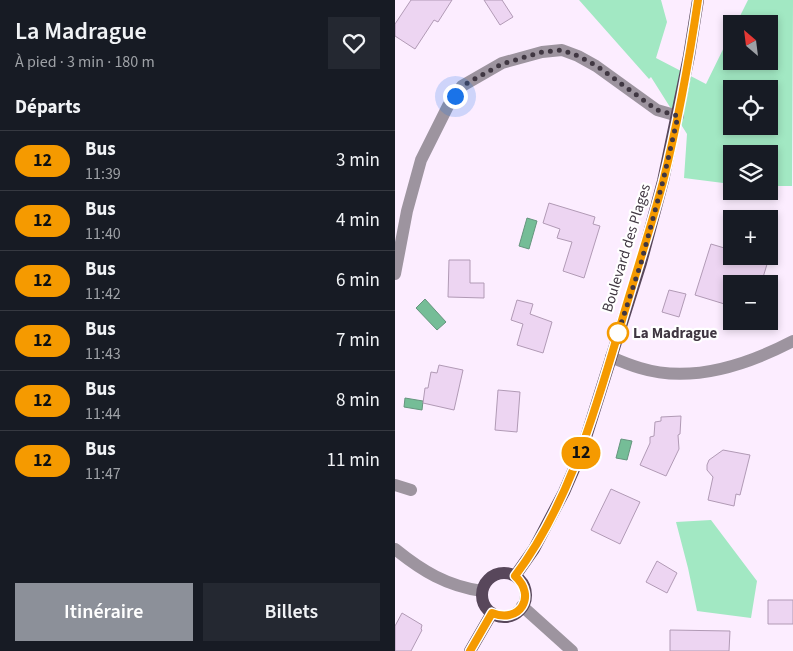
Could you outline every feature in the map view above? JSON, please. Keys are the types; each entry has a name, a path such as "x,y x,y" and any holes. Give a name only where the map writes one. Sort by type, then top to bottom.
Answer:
{"main road":[{"name":"Boulevard des Plages","path":"515,576 534,549 564,492 581,453 641,263 663,181 678,116 698,0"},
{"path":"499,573 515,576 522,582 525,590 522,606 517,613 509,616 500,616 492,613 486,608 482,600 482,591 485,583 499,573"},
{"path":"470,651 492,613"}],"street":[{"path":"395,274 407,211 421,160 448,106 462,86 502,64 542,52 562,50 597,66 657,110 678,116"},
{"path":"611,357 640,368 682,374 719,370 757,359 793,341"},
{"path":"395,485 411,490"},
{"path":"395,549 431,575 463,587 482,591"},
{"path":"522,606 572,651"}],"shaded area":[{"path":"579,0 661,0 667,22 656,58 706,84 723,49 723,70 778,70 778,15 740,15 748,0 793,0 792,186 778,186 778,145 723,145 723,183 684,178 687,134 651,77 649,79"},
{"path":"527,218 537,221 529,249 519,246"},
{"path":"425,299 446,322 437,330 416,308"},
{"path":"405,398 423,401 422,410 404,407"},
{"path":"621,439 632,441 627,460 616,458"},
{"path":"711,520 757,581 751,618 697,611 676,522"}],"building":[{"path":"411,0 452,0 438,22 434,20 415,49 395,36 395,24"},
{"path":"484,0 502,0 513,17 500,25"},
{"path":"549,203 595,217 593,224 600,226 584,278 563,271 572,242 557,238 560,229 543,223"},
{"path":"711,244 723,248 723,265 767,265 764,275 723,275 723,304 695,295"},
{"path":"449,260 470,260 470,283 484,283 484,298 448,297"},
{"path":"669,290 686,294 679,317 662,312"},
{"path":"517,300 533,304 530,314 552,322 543,353 517,345 523,324 511,320"},
{"path":"439,365 463,370 454,410 423,403 425,388 428,388 431,372 437,373"},
{"path":"498,390 520,392 517,432 495,430"},
{"path":"681,416 680,434 678,435 679,449 666,476 640,465 650,443 650,437 654,436 655,422 661,421 661,417"},
{"path":"723,450 750,455 740,495 736,494 734,506 708,500 713,477 707,470 707,465 709,460"},
{"path":"611,489 640,502 620,544 591,530"},
{"path":"657,561 677,573 667,593 646,582"},
{"path":"768,600 793,600 793,624 768,624"},
{"path":"402,613 422,625 422,630 411,651 395,651 395,626"},
{"path":"670,630 730,631 729,651 670,651"}],"bus line":[{"name":"12","path":"470,651 492,613 500,616 509,616 517,613 522,606 525,590 522,582 515,576 534,549 564,492 581,453 641,263 663,181 678,116 698,0"}],"place":[{"name":"La Madrague","path":"618,333"}],"route":[{"path":"455,96 462,86 502,64 542,52 562,50 597,66 657,110 678,116 641,263 618,333"}]}
